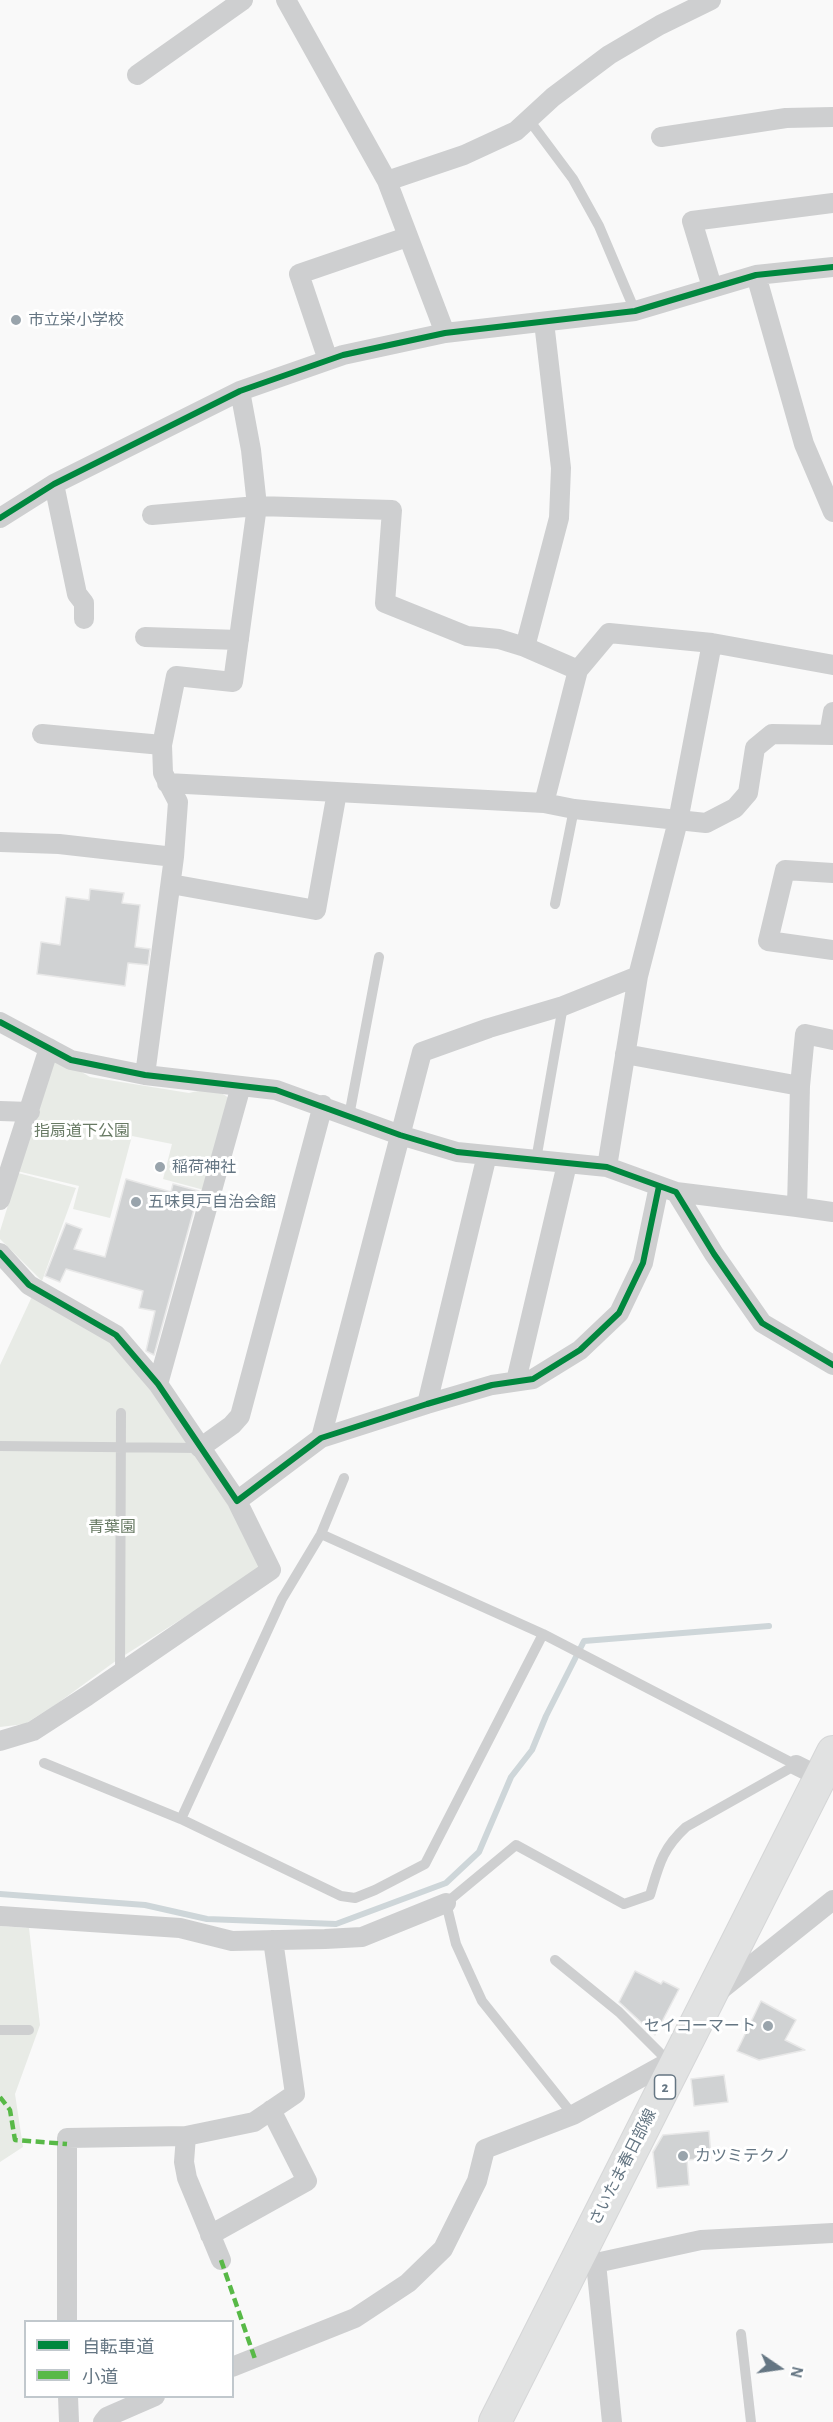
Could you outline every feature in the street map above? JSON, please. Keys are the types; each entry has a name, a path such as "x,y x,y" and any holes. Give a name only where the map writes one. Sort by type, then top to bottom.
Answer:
{"main road":[{"name":"さいたま春日部線","path":"495,2422 588,2258 674,2059 710,1998 817,1765"}],"street":[{"path":"137,75 243,0"},
{"path":"286,0 387,181 445,333"},
{"path":"387,181 464,155 516,130 553,97 609,55 660,25 711,0"},
{"path":"661,137 786,118 833,117"},
{"path":"712,288 692,221 833,203"},
{"path":"328,360 299,274 407,237"},
{"path":"0,518 54,484 240,391 328,360 445,333 635,311 756,275 833,267"},
{"path":"756,275 804,444 833,512"},
{"path":"525,647 559,518 561,468 544,322"},
{"path":"145,1075 174,856 178,802 163,773 162,745 176,676 233,682 239,640 257,506 251,450 240,391"},
{"path":"54,484 77,594 84,603 84,619"},
{"path":"152,515 257,506 392,510 386,603 467,636 499,639 525,647 578,670"},
{"path":"544,803 578,670 609,633 711,643 833,664"},
{"path":"145,637 239,640"},
{"path":"607,1167 638,976 678,821 711,643"},
{"path":"167,783 544,803 574,809 706,823 735,808 748,793 754,748 772,734 831,735 833,712"},
{"path":"42,734 162,745"},
{"path":"171,884 316,910 337,792"},
{"path":"0,842 60,844 174,856"},
{"path":"833,873 785,870 768,941 833,950"},
{"path":"321,1438 422,1052 489,1028 563,1006 638,976"},
{"path":"0,1022 71,1060 145,1075 276,1090 323,1105 400,1135 457,1152 607,1167 667,1189 833,1212"},
{"path":"797,1207 800,1086 805,1034 833,1040"},
{"path":"0,1200 49,1048"},
{"path":"625,1054 800,1086"},
{"path":"158,1384 241,1086"},
{"path":"200,1448 232,1425 240,1416 323,1105"},
{"path":"0,1111 30,1112"},
{"path":"427,1404 488,1155"},
{"path":"516,1381 567,1164"},
{"path":"237,1501 321,1438 427,1404 516,1381 533,1379 580,1350 619,1313 643,1263 667,1189"},
{"path":"667,1189 762,1323 833,1365"},
{"path":"0,1253 29,1286 116,1335 158,1384 237,1501 271,1570 33,1731 0,1741"},
{"path":"710,1998 833,1900"},
{"path":"0,1916 180,1928 232,1941 273,1940 362,1937 446,1903"},
{"path":"67,2320 67,2138 186,2136 254,2122 295,2094 273,1940"},
{"path":"234,2366 355,2318 408,2283 443,2249 477,2181 485,2149 573,2115 674,2059"},
{"path":"210,2235 307,2181 271,2110"},
{"path":"186,2136 184,2162 187,2178 221,2260"},
{"path":"612,2422 588,2258 701,2241 833,2233"},
{"path":"68,2398 69,2422"},
{"path":"103,2422 107,2417 153,2398"}],"lane":[{"path":"529,120 573,179 599,226 635,311"},
{"path":"555,904 574,809"},
{"path":"349,1116 379,957"},
{"path":"536,1160 563,1006"},
{"path":"120,1674 121,1413"},
{"path":"0,1446 200,1448"},
{"path":"181,1818 282,1599 321,1534 344,1478"},
{"path":"321,1534 543,1634 817,1765"},
{"path":"44,1763 181,1818 341,1896 355,1898 425,1864 543,1634"},
{"path":"573,2115 482,2001 456,1944 446,1903 516,1845 624,1904 650,1895 662,1857 671,1841 686,1827 817,1765"},
{"path":"555,1960 674,2059"},
{"path":"0,2030 29,2030"},
{"path":"741,2334 751,2422"}],"green space":[{"name":"指扇道下公園","path":"55,1056 90,1077 189,1093 211,1091 221,1093 230,1099 204,1190 163,1179 172,1144 132,1136 110,1218 73,1209 79,1186 17,1171"},
{"path":"18,1173 76,1188 42,1281 0,1239 0,1231"},
{"name":"青葉園","path":"36,1288 103,1333 134,1364 156,1391 213,1478 262,1568 117,1660 25,1724 0,1727 0,1365"},
{"path":"0,1926 29,1928 40,2025 15,2094 23,2147 0,2162"}],"building":[{"path":"90,889 124,893 122,903 140,905 135,947 150,949 148,965 128,963 125,986 37,974 41,942 60,945 66,897 89,900"},
{"path":"126,1179 171,1192 173,1184 199,1191 154,1355 146,1351 155,1311 139,1308 143,1291 66,1269 60,1282 45,1276 66,1223 82,1229 74,1249 105,1257"},
{"path":"635,1971 661,1984 663,1981 679,1989 655,2035 619,2002"},
{"path":"761,2001 796,2020 785,2040 805,2050 759,2060 737,2051"},
{"path":"724,2075 728,2102 694,2106 691,2079"},
{"path":"709,2131 711,2158 687,2160 689,2185 657,2188 653,2152 663,2135"}],"waterway":[{"path":"0,1894 145,1905 207,1919 336,1924 446,1883 479,1852 511,1777 532,1750 546,1716 584,1641 769,1626"}],"marked path":[{"path":"0,2097 10,2110 15,2140 67,2144"},
{"path":"221,2260 255,2359"}],"cycle path":[{"path":"0,518 54,484 240,391 343,355 445,333 635,311 756,275 833,267"},
{"path":"0,1022 71,1060 145,1075 276,1090 400,1135 457,1152 607,1167 676,1192 714,1254 762,1323 833,1365"},
{"path":"0,1253 29,1285 116,1335 158,1384 237,1501 321,1438 492,1385 533,1379 580,1350 619,1313 643,1263 659,1186"}],"place":[{"name":"市立栄小学校","path":"16,320"},
{"name":"稲荷神社","path":"160,1167"},
{"name":"五味貝戸自治会館","path":"136,1202"},
{"name":"セイコーマート","path":"768,2026"},
{"name":"カツミテクノ","path":"683,2156"}]}
